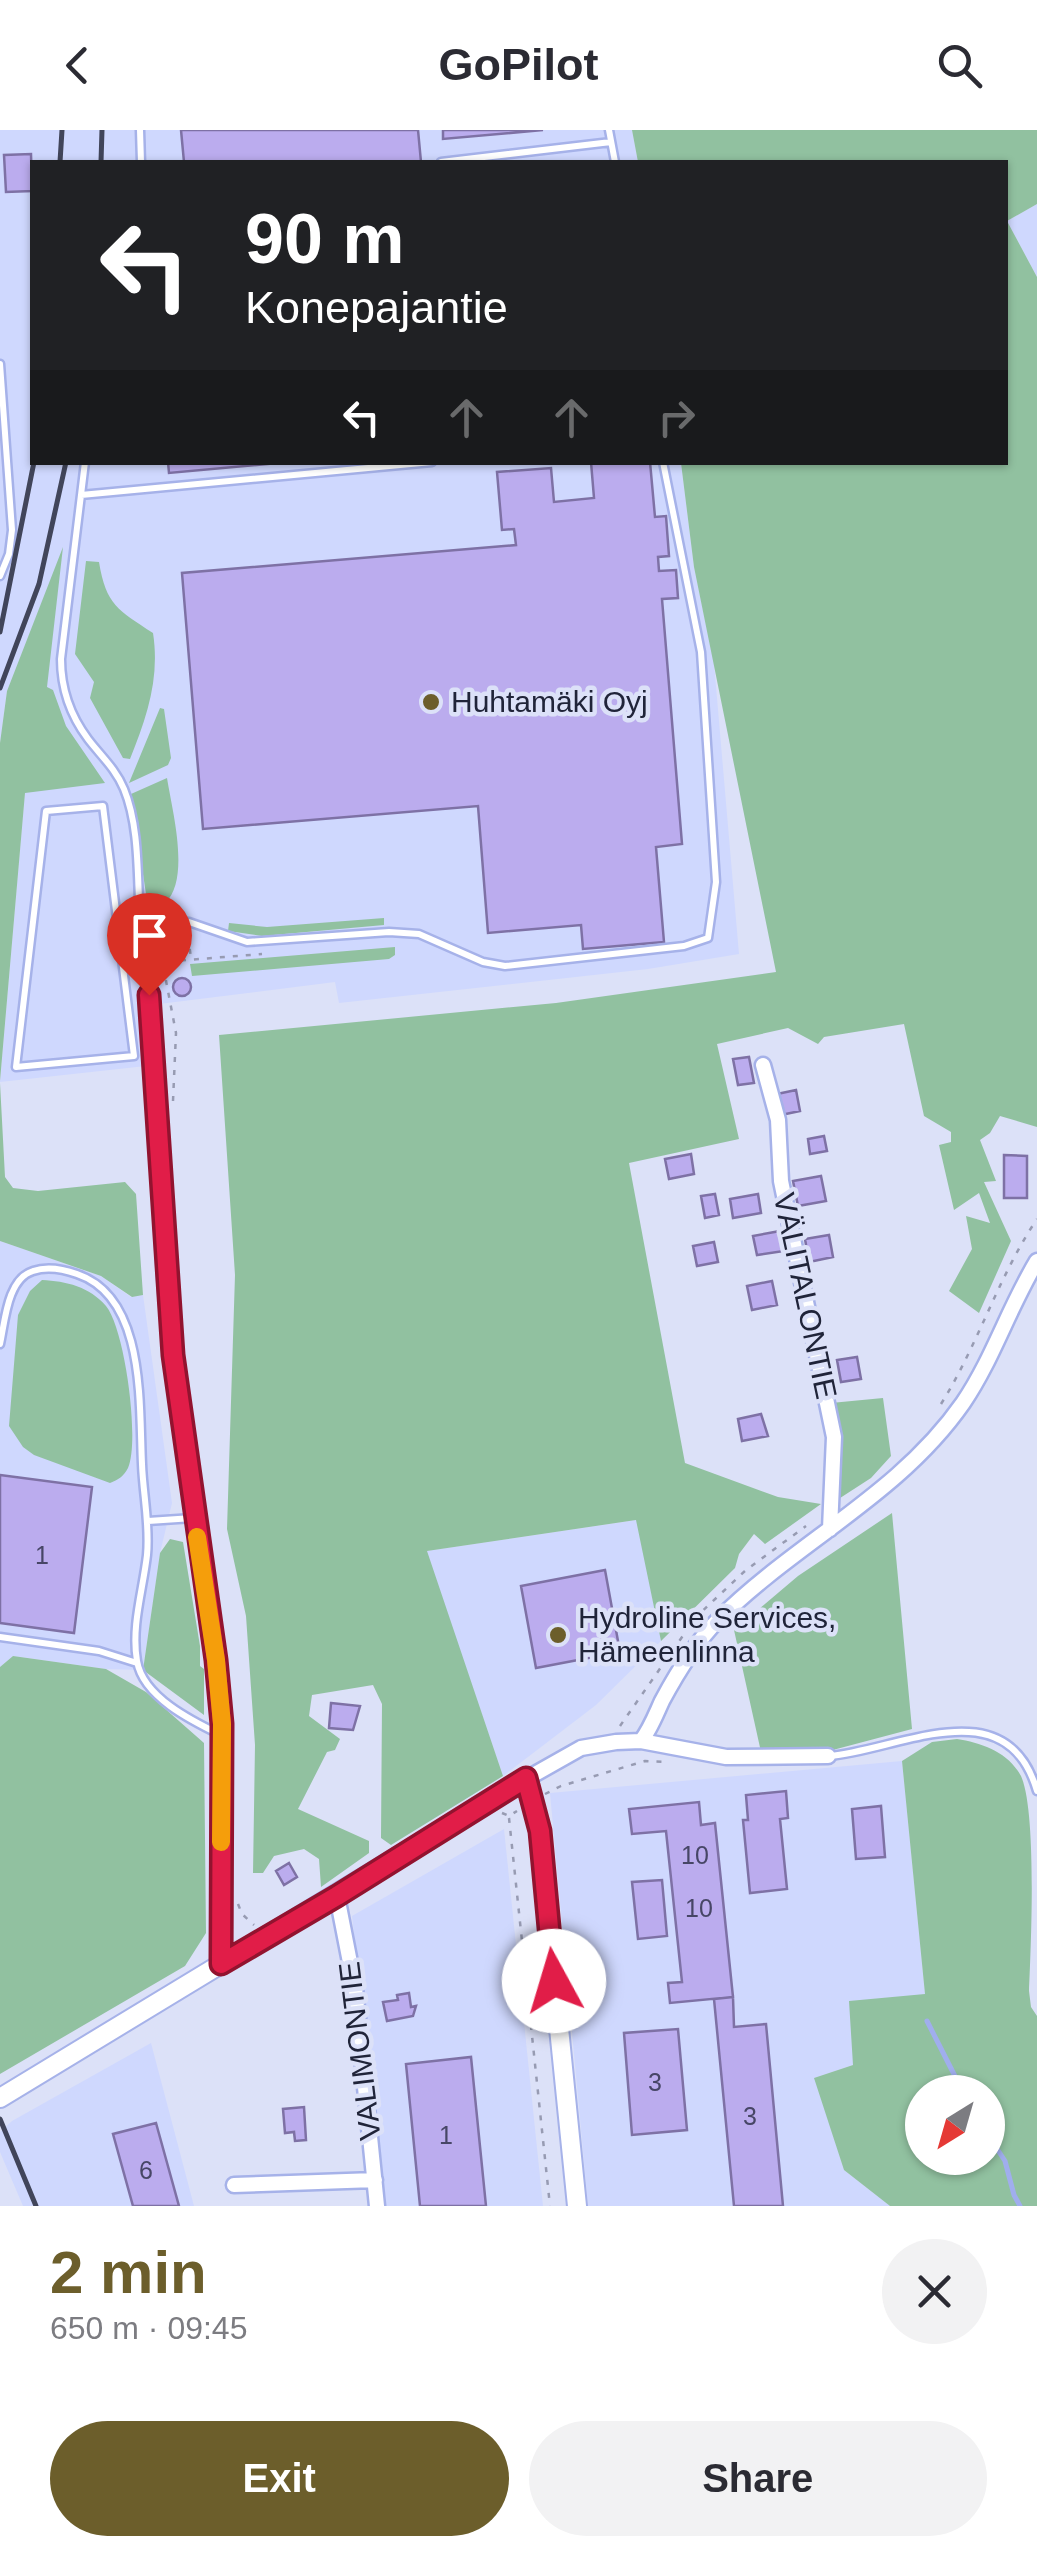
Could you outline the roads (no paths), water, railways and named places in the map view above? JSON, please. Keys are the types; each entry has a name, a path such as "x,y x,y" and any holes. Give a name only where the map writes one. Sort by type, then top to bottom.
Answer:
{"street":[{"path":"150,1002 166,1289 216,1660 222,1736 221,1964"},
{"name":"VÄLITALONTIE","path":"763,1065 778,1120 780,1182 834,1436 830,1529"},
{"path":"641,1741 686,1661 714,1623 748,1591 883,1490 962,1404 1037,1261"},
{"path":"0,2098 581,1748 641,1741 726,1757 828,1756"},
{"path":"526,1778 540,1831 576,2206"},
{"name":"VALIMONTIE","path":"337,1896 355,1988 377,2206"},
{"path":"234,2185 375,2180"}],"lane":[{"path":"140,130 141,160"},
{"path":"608,130 615,160"},
{"path":"459,160 611,142"},
{"path":"0,364 12,530 9,554 0,576"},
{"path":"85,465 60,659 64,688 79,726 126,794 140,920 188,922 246,942 389,932 419,934 483,962 506,966 684,946 708,938 716,882 701,652 664,465"},
{"path":"81,495 400,465"},
{"path":"103,806 106,810 128,1010 134,1056 16,1067 46,811 103,806"},
{"path":"128,1010 150,1002"},
{"path":"0,1344 13,1290 24,1274 32,1270 64,1269 85,1276 110,1293 127,1324 133,1356 148,1521 137,1618 137,1663 160,1697 222,1736"},
{"path":"148,1521 194,1518"},
{"path":"0,1637 109,1653 137,1663"},
{"path":"828,1756 929,1733 975,1732 1000,1740 1015,1751 1037,1791"}],"waterway":[{"path":"927,2021 954,2075"},
{"path":"1005,2161 1020,2206"}],"railway":[{"path":"60,160 62,130"},
{"path":"101,160 102,130"},
{"path":"0,632 33,465"},
{"path":"0,688 39,584 65,465"},
{"path":"0,2119 36,2206"}],"place":[{"name":"Huhtamäki Oyj","path":"431,702"},
{"name":"Hydroline Services, Hämeenlinna","path":"558,1635"}]}
